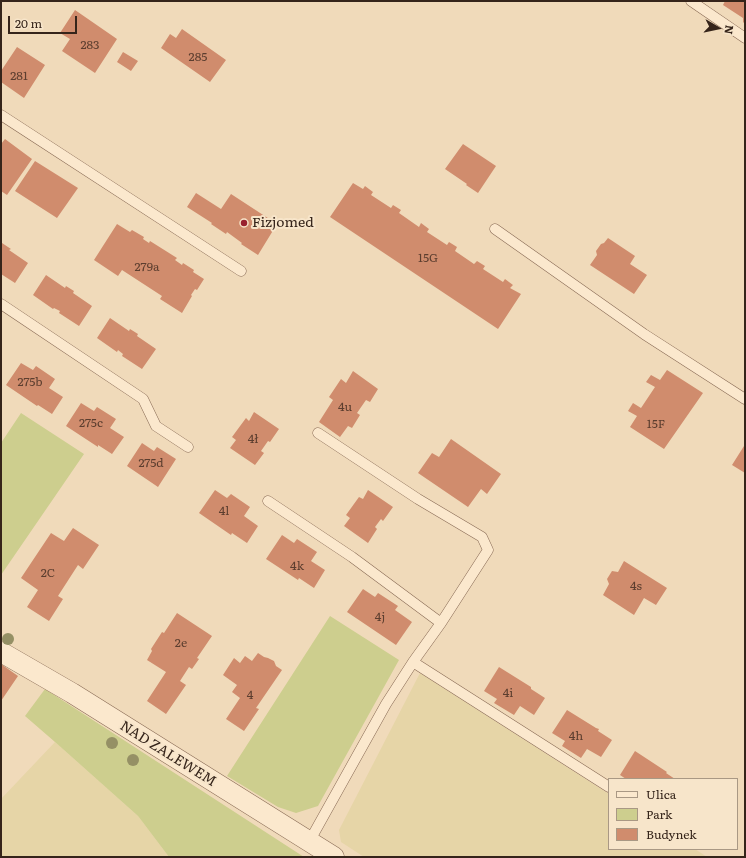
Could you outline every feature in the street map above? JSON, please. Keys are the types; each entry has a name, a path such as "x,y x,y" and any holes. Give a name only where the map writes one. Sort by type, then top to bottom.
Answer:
{"street":[{"name":"NAD ZALEWEM","path":"1,652 72,693 334,857"}],"lane":[{"path":"691,1 745,38"},
{"path":"1,115 241,271"},
{"path":"495,229 644,334 745,399"},
{"path":"1,304 143,399 156,426 188,447"},
{"path":"309,842 386,704 488,550 482,537 418,499 318,433"},
{"path":"268,501 352,557 441,623"},
{"path":"413,662 608,786"}],"shaded area":[{"path":"420,673 608,793 608,850 696,850 707,857 364,857 341,842 339,830"},
{"path":"55,742 138,816 169,857 1,857 1,799"}],"green space":[{"path":"21,413 84,454 1,575 1,443"},
{"path":"330,616 399,660 318,806 296,813 278,807 227,776"},
{"path":"45,689 304,857 169,857 138,816 25,716"}],"building":[{"path":"725,1 745,1 745,24 743,22 743,18 723,5"},
{"path":"75,10 117,39 95,73 62,51 70,39 60,33"},
{"path":"182,29 226,60 210,82 161,48 170,34 176,38"},
{"path":"17,47 45,65 24,98 1,82 1,71"},
{"path":"123,52 138,61 131,71 117,62"},
{"path":"5,139 32,159 7,195 1,191 1,144"},
{"path":"463,144 496,166 478,193 445,169"},
{"path":"35,161 78,188 57,218 15,191"},
{"path":"353,183 363,189 365,186 373,192 371,195 391,208 393,205 401,210 399,213 419,227 421,223 429,229 427,232 447,245 449,242 457,247 455,251 474,264 477,261 485,266 483,269 503,282 505,279 513,285 510,288 521,294 498,329 330,217"},
{"name":"Fizjomed","path":"196,193 221,209 231,194 277,224 258,255 241,244 242,243 227,232 226,234 187,207"},
{"path":"117,224 130,232 132,230 144,237 143,239 149,243 150,241 177,258 175,260 194,270 193,272 204,279 197,290 195,289 191,295 192,296 182,313 160,299 162,296 122,270 118,276 94,260"},
{"path":"608,238 635,256 630,264 647,275 634,294 590,265 597,255 596,251"},
{"path":"2,243 11,249 9,250 28,263 15,283 1,274"},
{"path":"46,275 65,288 66,286 74,291 73,293 92,306 79,326 59,313 60,311 54,308 53,309 33,295"},
{"path":"110,318 129,331 130,329 138,334 137,336 156,349 142,369 122,356 123,354 118,350 117,352 97,338"},
{"path":"21,363 33,370 36,366 55,379 49,388 63,397 52,414 38,405 37,406 6,385"},
{"path":"667,370 703,393 664,449 630,427 637,416 628,411 633,403 641,408 655,387 646,382 651,375 660,380"},
{"path":"353,371 378,389 370,402 366,400 357,413 360,415 352,428 348,426 340,437 319,422 333,400 329,397 341,379 346,383"},
{"path":"81,403 94,411 97,407 116,419 110,428 124,437 112,454 98,445 98,447 66,426"},
{"path":"254,412 279,429 270,442 268,441 261,451 264,453 255,465 230,448 236,440 232,437 246,418 249,421"},
{"path":"451,439 501,474 487,494 481,489 468,507 418,473 432,453 439,457"},
{"path":"142,443 154,451 157,447 176,459 158,487 127,466"},
{"path":"745,446 745,473 732,465"},
{"path":"215,490 227,498 231,494 250,507 244,516 258,526 247,543 232,533 231,535 199,513"},
{"path":"368,490 393,507 383,521 381,519 375,527 377,529 368,543 344,526 350,518 346,515 359,497 363,499"},
{"path":"73,528 99,545 83,569 78,565 58,596 63,599 49,621 27,607 38,590 21,578 51,533 64,541"},
{"path":"282,535 294,543 297,539 317,552 311,561 325,570 314,588 299,578 298,580 266,559"},
{"path":"624,561 667,588 656,605 644,598 634,615 603,595 609,584 607,579 612,571 618,572"},
{"path":"363,589 375,597 378,593 398,606 395,610 412,622 396,645 347,612"},
{"path":"177,613 212,636 197,658 199,659 192,669 189,667 180,681 186,685 166,714 147,701 166,672 147,660 152,651 151,649"},
{"path":"258,653 274,661 276,666 282,670 256,708 259,709 244,731 226,719 240,698 232,692 237,685 223,675 234,658 240,663 245,656 252,661"},
{"path":"1,664 18,676 1,701"},
{"path":"499,667 531,687 531,689 545,698 534,715 520,706 514,715 494,703 497,699 484,691"},
{"path":"567,710 599,729 598,731 612,740 601,757 587,749 581,758 562,746 565,741 552,733"},
{"path":"635,751 674,778 624,778 620,775"}],"place":[{"name":"Fizjomed","path":"244,223"}]}
